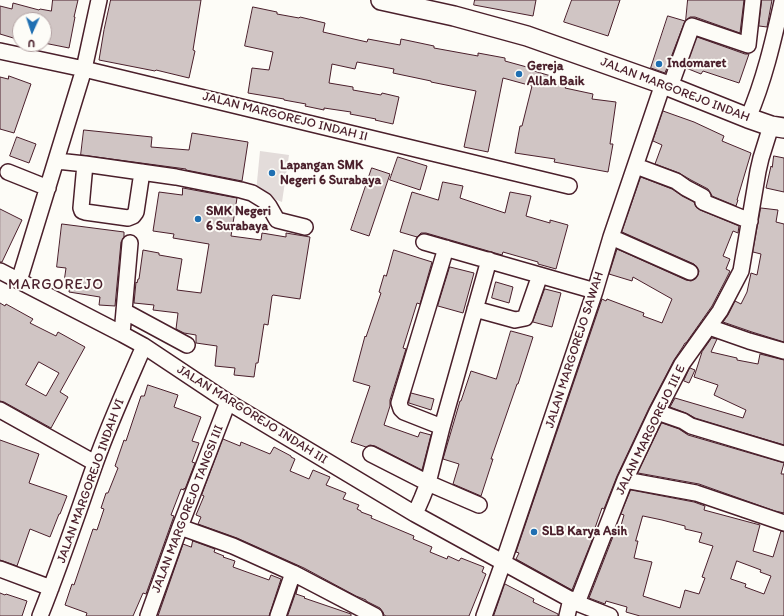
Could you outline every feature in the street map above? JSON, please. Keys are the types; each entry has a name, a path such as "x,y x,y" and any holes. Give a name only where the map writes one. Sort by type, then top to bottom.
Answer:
{"main road":[{"name":"JALAN MARGOREJO INDAH","path":"381,0 422,5 454,16 527,36 667,85 748,118 777,127"}],"street":[{"path":"19,281 84,69 99,0"},
{"name":"JALAN MARGOREJO SAWAH","path":"484,616 636,166 667,85 692,26 748,45 753,0"},
{"path":"748,118 756,101 772,46 782,2"},
{"name":"JALAN MARGOREJO INDAH II","path":"0,52 84,69 570,186"},
{"name":"JALAN MARGOREJO III E","path":"567,616 625,480 657,412 682,364 720,311 741,271 759,164 777,127"},
{"path":"57,161 176,177 241,190 252,193 265,201 270,206 277,220 305,227"},
{"path":"85,164 81,208 82,211 85,212 128,218 133,216 136,212 142,172"},
{"path":"636,166 676,181 703,199 750,221"},
{"path":"8,172 48,188"},
{"path":"612,237 690,272"},
{"path":"424,242 595,291"},
{"path":"122,334 130,243"},
{"path":"442,427 404,412 399,403 446,248"},
{"path":"415,514 428,483 442,427 489,260"},
{"name":"JALAN MARGOREJO INDAH III","path":"0,271 144,346 228,402 415,514 574,601 610,616"},
{"path":"475,309 515,320 526,318 540,275"},
{"path":"124,312 187,345"},
{"path":"709,327 784,351"},
{"name":"JALAN MARGOREJO INDAH VI","path":"40,616 95,463 144,346"},
{"name":"JALAN MARGOREJO TANGSI III","path":"148,616 228,402"},
{"path":"0,410 95,463"},
{"path":"657,412 683,421 691,426 784,454"},
{"path":"371,454 428,483 479,505"},
{"path":"625,480 696,493 784,523"},
{"path":"180,527 234,546 293,573 375,616"},
{"path":"0,569 51,588"},
{"path":"278,616 293,573"}],"shaded area":[{"name":"Lapangan SMK Negeri 6 Surabaya","path":"260,151 289,155 282,202 256,192"}],"building":[{"path":"53,0 78,0 69,48 52,45 52,12 12,12 12,38 0,34 0,6 12,9 13,3 39,10 51,11"},
{"path":"111,0 201,0 193,50 195,51 189,78 156,70 99,60"},
{"path":"475,0 536,0 533,16 474,5"},
{"path":"572,0 620,0 608,36 564,22"},
{"path":"688,0 744,0 740,33 695,17 690,17 686,20"},
{"path":"762,0 772,0 767,27 759,26"},
{"path":"253,7 277,12 277,14 300,17 325,23 323,32 367,42 368,39 400,45 401,39 434,46 434,48 478,56 478,53 505,58 505,61 534,69 534,71 551,76 549,83 566,86 565,88 593,94 592,99 616,102 610,144 613,144 608,172 554,162 555,159 515,153 520,126 522,126 532,86 503,78 488,152 464,147 476,91 393,73 394,69 357,62 355,69 332,64 329,83 353,87 353,90 381,95 382,93 399,97 393,124 350,114 351,112 324,108 324,110 284,99 248,93 252,68 269,70 273,52 245,46"},
{"path":"668,16 685,21 665,73 651,68"},
{"path":"697,37 745,54 749,54 739,83 703,71 701,74 686,68"},
{"path":"9,76 31,84 14,133 0,129 0,77 8,79"},
{"path":"663,111 694,122 724,136 722,141 751,153 736,206 712,196 708,189 679,173 655,164 662,145 653,141"},
{"path":"84,130 152,137 151,147 189,150 192,133 248,142 242,181 186,169 81,155"},
{"path":"17,137 36,144 29,163 10,156"},
{"path":"774,156 784,158 784,192 766,188"},
{"path":"398,157 427,166 420,190 390,180"},
{"path":"372,168 390,174 369,236 351,230"},
{"path":"641,177 672,189 694,202 696,207 700,210 739,226 738,233 733,231 723,256 730,259 726,269 730,271 712,306 674,360 649,408 617,476 604,509 602,508 595,528 597,528 572,590 516,559 519,553 516,552 602,299 606,301 607,299 644,313 643,316 662,323 672,299 633,277 632,281 609,274 617,249 686,280 691,281 695,279 699,271 694,264 622,232"},
{"path":"443,182 463,186 460,198 505,213 510,192 531,196 526,216 550,223 550,220 568,225 556,269 503,252 502,255 426,233 421,233 417,237 400,232 412,192 438,200"},
{"path":"183,188 237,198 231,236 261,240 262,233 286,237 286,233 310,237 300,299 272,296 268,325 264,324 258,363 256,363 254,377 234,375 235,368 215,366 217,346 196,343 196,335 184,333 176,329 178,313 153,310 154,305 134,303 136,282 137,283 139,279 143,250 159,253 159,255 182,259 177,290 201,293 209,244 173,238 174,234 153,231 159,192 182,195"},
{"path":"761,208 778,210 776,222 784,224 784,342 723,322 735,301 741,304 747,292 751,273 757,275 761,254 753,252"},
{"path":"0,209 22,220 2,262 0,262"},
{"path":"62,224 124,232 124,237 121,242 115,306 99,305 100,297 69,292 70,283 64,282 66,268 57,267"},
{"path":"394,250 432,262 420,304 417,303 403,348 406,349 384,425 418,437 420,432 431,435 422,470 375,446 370,445 366,447 351,442 370,386 353,381 365,336 366,337 381,293 379,292 384,275 386,276"},
{"path":"450,267 474,273 463,313 438,306"},
{"path":"496,282 513,287 509,303 492,298"},
{"path":"545,289 561,293 552,327 533,322"},
{"path":"0,303 5,306 6,304 33,319 30,323 56,336 58,332 85,347 60,392 68,397 51,428 0,401","holes":["39,362 59,373 46,396 26,385"]},
{"path":"511,331 533,337 491,459 493,459 481,496 453,484 459,464 443,459 460,401 471,371 496,379"},
{"path":"712,338 717,339 711,352 737,358 737,360 758,364 760,354 784,360 784,445 695,418 670,407 675,398 743,418 746,410 714,395 718,385 694,377 702,352"},
{"path":"690,368 695,370 689,383 684,381"},
{"path":"148,385 178,395 174,407 201,417 192,441 199,443 192,462 195,463 185,489 181,489 171,515 174,516 146,594 143,593 133,616 86,616 87,613 65,605 72,584 74,585 93,529 97,530 104,509 101,508 106,493 108,493 118,468 115,466 124,440 126,441 141,396 144,396"},
{"path":"411,393 434,399 431,410 409,403"},
{"path":"662,423 679,429 688,435 784,463 781,474 784,474 784,513 699,484 638,473"},
{"path":"223,439 240,446 241,442 270,454 274,447 295,459 290,471 309,479 313,470 330,477 326,485 346,493 343,499 359,505 357,509 372,516 371,518 414,536 413,539 432,547 430,552 447,559 448,556 459,561 461,558 484,567 482,572 486,574 469,616 386,616 380,608 304,568 237,538 198,524 201,517 196,515"},
{"path":"0,440 39,454 29,483 67,496 50,537 30,529 17,566 0,560"},
{"path":"631,490 694,502 705,506 704,510 760,525 753,551 773,557 781,531 784,532 784,616 640,616 626,612 627,607 606,601 605,604 589,598 614,534 618,536 624,515 621,514","holes":["643,516 685,526 685,529 702,533 699,542 713,546 702,577 705,578 699,594 685,590 680,608 643,596 652,562 634,558 638,541 636,541","737,561 761,570 760,572 771,576 764,594 745,587 746,584 731,579"]},
{"path":"193,541 215,549 214,552 235,561 233,567 269,580 271,575 281,579 269,616 158,616 183,544 191,547"},
{"path":"505,584 534,599 533,602 558,614 558,616 494,616"},
{"path":"298,586 296,594 351,614 351,616 288,616"},
{"path":"0,593 27,601 22,616 0,616"}],"place":[{"name":"Indomaret","path":"659,64"},
{"name":"Gereja Allah Baik","path":"519,74"},
{"name":"Lapangan SMK Negeri 6 Surabaya","path":"272,173"},
{"name":"SMK Negeri 6 Surabaya","path":"198,219"},
{"name":"SLB Karya Asih","path":"534,532"}],"district":[{"name":"MARGOREJO","path":"56,285"}]}
